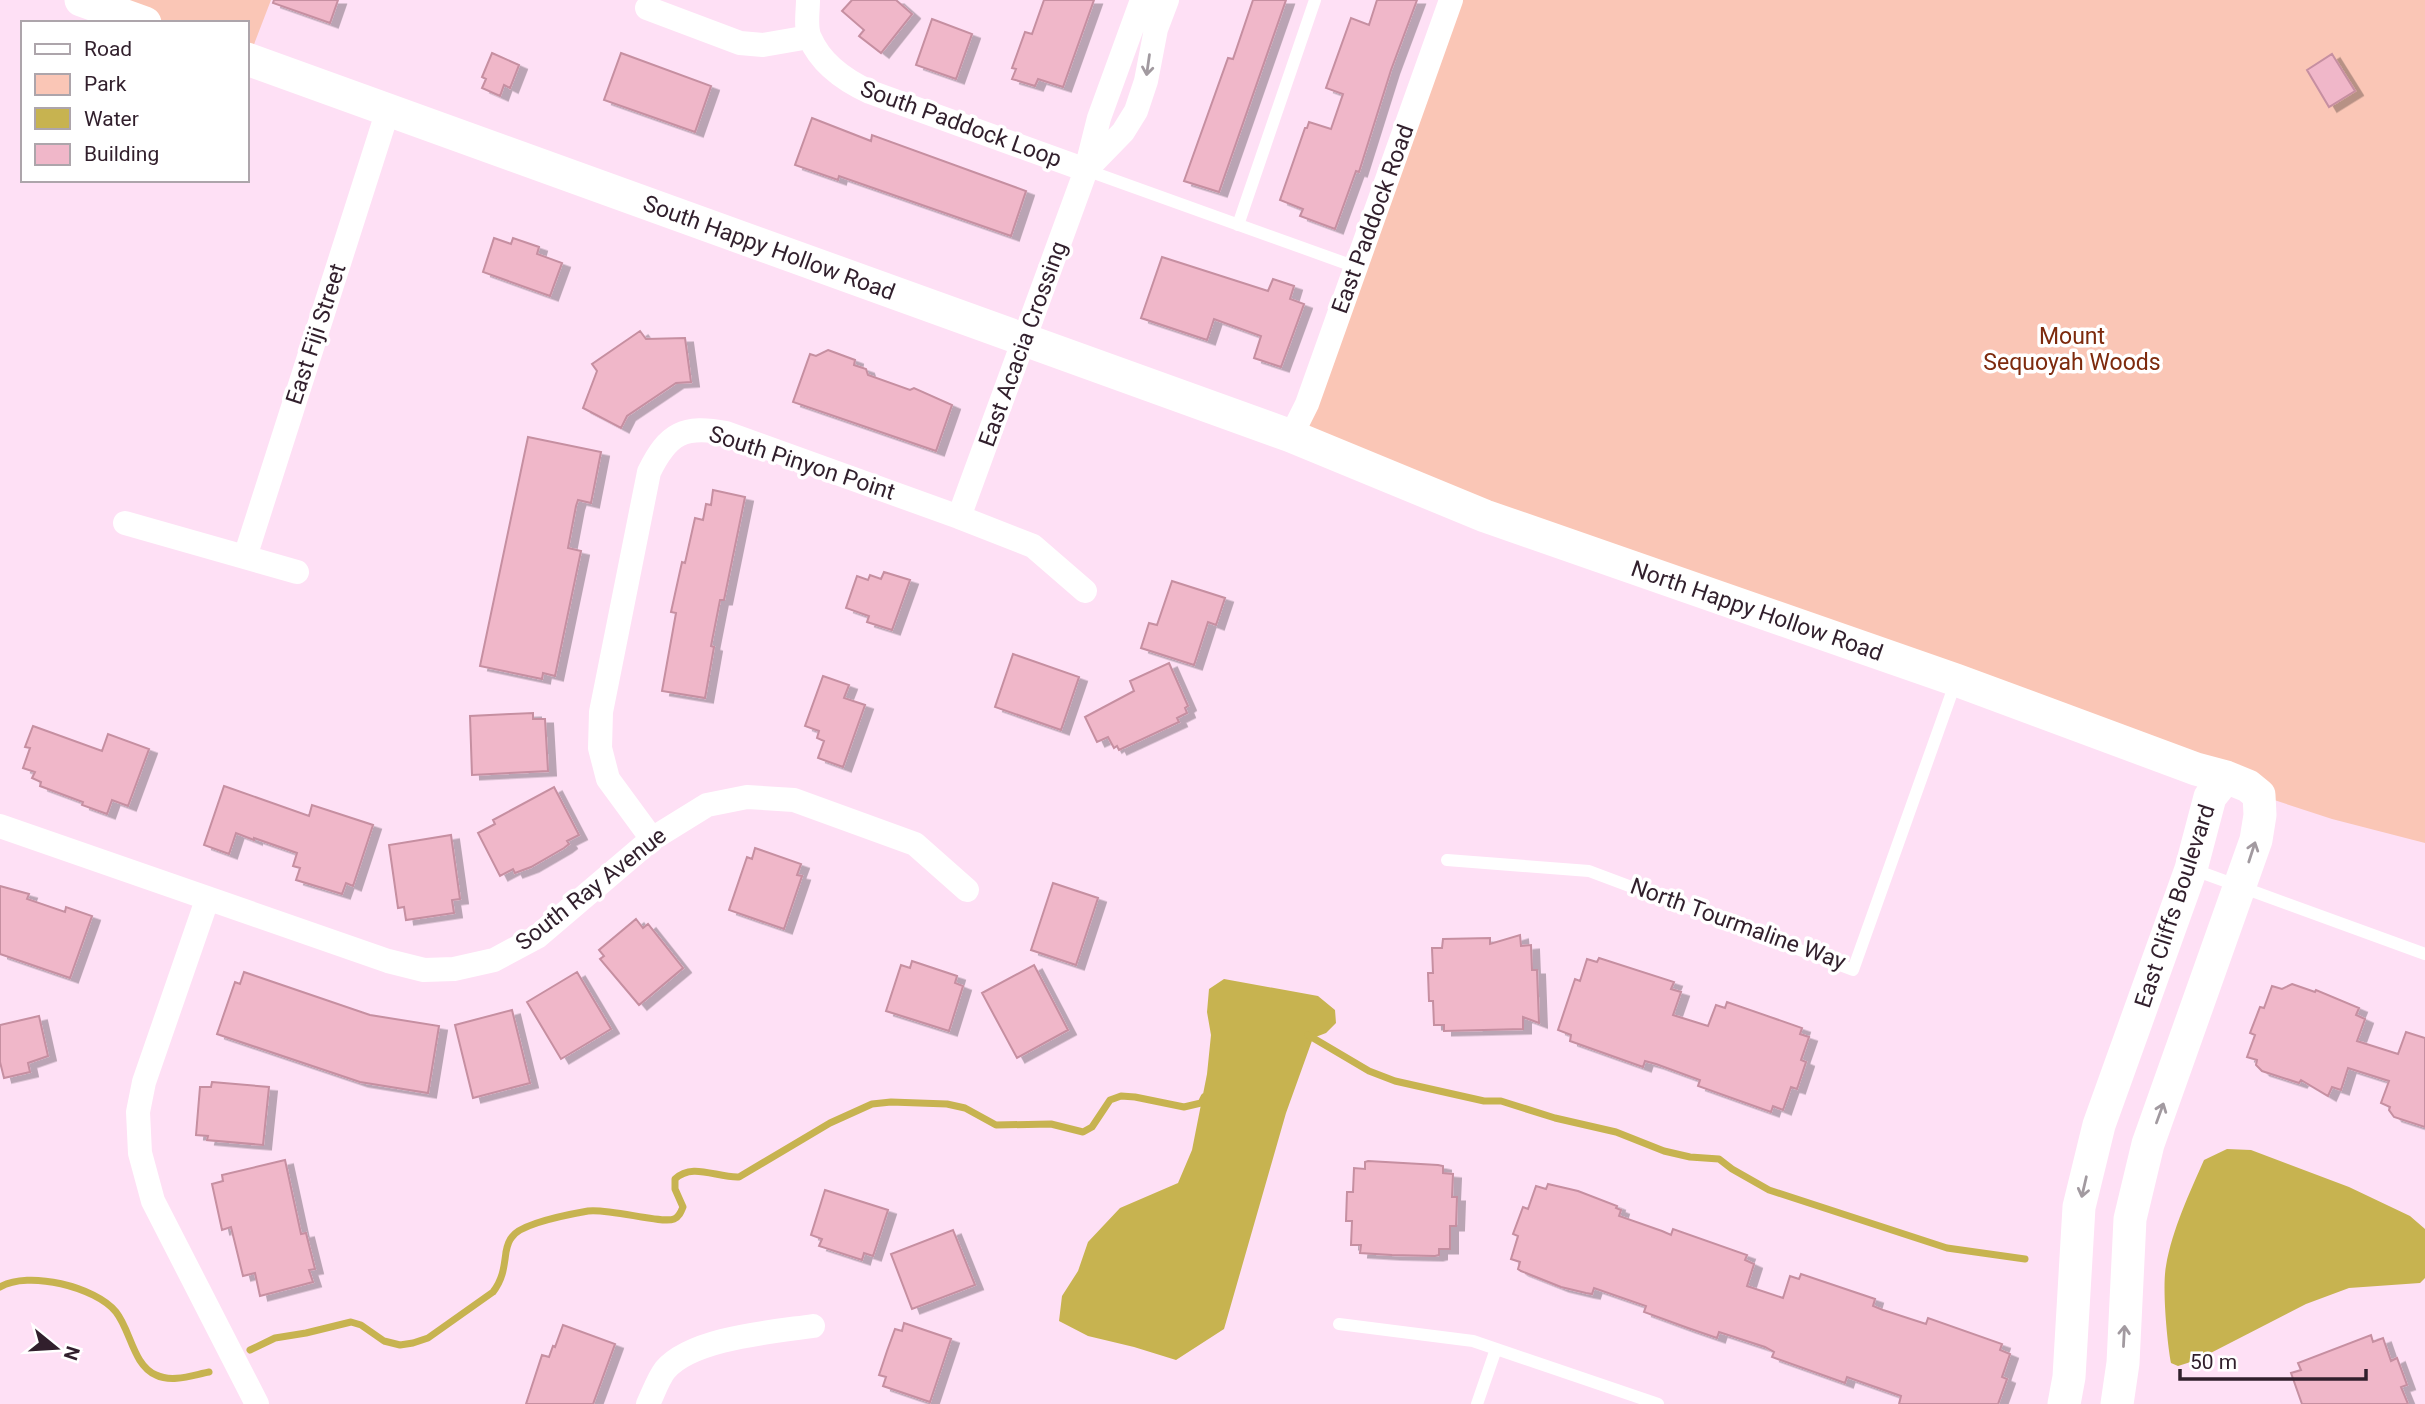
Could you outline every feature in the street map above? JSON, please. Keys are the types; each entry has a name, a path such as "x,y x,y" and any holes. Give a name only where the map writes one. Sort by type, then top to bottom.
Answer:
{"street":[{"path":"81,0 139,21"},
{"path":"647,8 740,43 763,45 809,37 808,0"},
{"name":"East Acacia Crossing","path":"959,517 1086,170 1099,118 1142,0"},
{"name":"East Acacia Crossing","path":"1086,170 1123,132 1136,111 1146,81 1156,29 1167,0"},
{"name":"East Paddock Road","path":"1291,436 1307,404 1451,0"},
{"name":"South Paddock Loop","path":"809,37 829,65 847,81 870,92 1086,170"},
{"name":"South Happy Hollow Road","path":"248,60 1291,436"},
{"name":"East Fiji Street","path":"245,557 388,110"},
{"name":"South Pinyon Point","path":"652,839 608,779 600,748 601,712 649,472 660,450 678,435 701,429 726,433 959,517 1032,546 1085,591"},
{"name":"North Happy Hollow Road","path":"1291,436 1486,516 1956,680 2196,769 2226,777"},
{"path":"125,523 297,572"},
{"name":"East Cliffs Boulevard","path":"2064,1404 2080,1207 2099,1125 2191,869 2210,797 2226,777 2248,786 2259,795 2260,815 2256,840 2144,1160 2130,1219 2123,1363 2117,1404"},
{"name":"South Ray Avenue","path":"0,826 207,900 388,961 424,970 454,969 494,960 537,937 652,839 707,805 747,797 794,800 915,844 967,890"},
{"path":"207,900 144,1082 138,1112 140,1153 153,1200 257,1404"},
{"path":"2094,1146 2144,1160"},
{"path":"648,1404 665,1371 689,1351 753,1334 813,1326"}],"lane":[{"path":"1238,225 1315,0"},
{"path":"1086,170 1356,267"},
{"name":"North Tourmaline Way","path":"1447,860 1589,871 1853,970 1956,680"},
{"path":"2191,869 2425,954"},
{"path":"1339,1324 1473,1341 1658,1404"},
{"path":"1478,1404 1496,1349"}],"green space":[{"path":"81,0 271,0 248,60 248,21 139,21"},
{"name":"Mount Sequoyah Woods","path":"1451,0 2425,0 2425,843 2332,819 2259,795 1291,436"}],"water":[{"path":"1224,979 1318,996 1335,1010 1336,1023 1326,1033 1313,1038 1286,1113 1224,1329 1176,1360 1088,1336 1059,1321 1062,1296 1078,1271 1088,1242 1120,1208 1178,1183 1192,1150 1207,1074 1211,1035 1207,1012 1209,989"},
{"path":"2227,1149 2251,1150 2349,1187 2410,1216 2425,1229 2425,1278 2420,1283 2349,1288 2306,1304 2197,1360 2178,1366 2171,1363 2165,1275 2172,1239 2204,1160"}],"building":[{"path":"274,0 338,0 330,23 273,3"},
{"path":"852,0 896,0 912,14 881,53 859,36 864,30 842,11"},
{"path":"1044,0 1094,0 1063,87 1038,79 1035,86 1012,79 1016,69 1012,68 1025,32 1032,34"},
{"path":"1253,0 1286,0 1219,192 1184,181 1228,58 1233,59"},
{"path":"1377,0 1417,0 1391,70 1359,172 1356,171 1335,229 1300,216 1303,209 1280,200 1309,122 1331,129 1343,94 1326,88 1351,18 1369,25"},
{"path":"932,19 972,34 956,79 916,65"},
{"path":"492,53 519,65 510,88 504,85 500,96 482,88 486,79 482,77"},
{"path":"621,53 711,86 695,132 604,100"},
{"path":"2332,54 2355,91 2329,107 2307,70"},
{"path":"812,118 871,141 872,135 1026,191 1011,236 839,176 838,180 795,165"},
{"path":"494,238 511,244 513,238 539,247 537,254 562,263 550,296 483,272"},
{"path":"1162,257 1268,291 1273,279 1294,286 1290,299 1304,304 1281,367 1254,358 1261,336 1214,319 1207,340 1141,318"},
{"path":"640,331 646,339 685,338 691,382 676,383 627,416 621,428 583,408 597,371 592,364"},
{"path":"828,350 855,360 854,365 866,369 868,375 910,390 914,388 952,405 936,451 793,402 810,354 816,356"},
{"path":"528,437 601,452 591,503 578,500 576,506 568,548 581,551 555,676 543,673 542,679 480,666"},
{"path":"713,490 745,497 724,600 720,600 705,698 662,691 676,613 671,612 682,562 685,563 695,518 703,520 706,504 711,505"},
{"path":"884,572 910,580 892,630 867,622 869,616 846,608 857,576 868,580 870,575 881,579"},
{"path":"1172,581 1225,598 1216,625 1208,622 1194,665 1141,648 1149,623 1157,625"},
{"path":"1013,654 1079,677 1061,730 995,707"},
{"path":"1169,663 1188,706 1185,708 1187,713 1177,718 1179,722 1119,750 1117,746 1114,748 1108,737 1097,742 1085,717 1134,691 1130,681"},
{"path":"823,676 849,685 844,698 865,705 843,767 818,758 824,741 817,738 819,731 805,726"},
{"path":"533,713 533,719 545,719 548,771 472,775 470,716"},
{"path":"33,726 102,751 108,734 149,749 128,806 112,800 107,814 40,786 41,782 32,778 35,772 23,768 30,748 25,747"},
{"path":"224,786 309,816 312,805 373,825 353,886 346,883 342,894 296,880 300,868 293,866 297,853 236,833 229,854 204,845"},
{"path":"554,787 579,835 567,841 569,844 564,848 531,867 515,873 513,869 500,876 478,833 495,824 493,820"},
{"path":"451,835 460,899 452,900 454,913 406,920 404,907 398,908 389,845"},
{"path":"755,848 801,864 797,875 802,876 784,929 729,910 747,857 752,859"},
{"path":"1053,883 1098,898 1076,965 1031,950"},
{"path":"0,886 29,894 27,899 65,912 66,907 92,916 70,978 0,954"},
{"path":"636,919 643,928 648,924 683,968 639,1005 600,959 604,956 599,950"},
{"path":"1520,935 1521,946 1531,945 1532,970 1537,970 1539,1023 1523,1017 1523,1029 1444,1031 1444,1025 1434,1025 1433,1001 1429,1001 1428,973 1433,973 1432,948 1442,948 1443,939 1490,938 1490,944"},
{"path":"1599,958 1674,982 1671,989 1681,992 1673,1015 1708,1026 1716,1005 1725,1008 1727,1002 1802,1028 1800,1034 1809,1037 1801,1060 1806,1062 1797,1089 1791,1087 1783,1110 1773,1106 1771,1112 1698,1086 1700,1080 1656,1064 1645,1061 1643,1067 1570,1041 1571,1035 1558,1030 1575,979 1580,981 1587,959 1597,962"},
{"path":"912,961 957,976 955,983 963,986 949,1031 886,1011 901,965 910,968"},
{"path":"1034,965 1068,1030 1017,1058 982,993"},
{"path":"244,972 370,1015 439,1026 428,1093 360,1082 217,1034 235,982 240,984"},
{"path":"577,972 611,1029 561,1059 527,1002"},
{"path":"2292,984 2315,992 2316,990 2359,1008 2356,1015 2365,1019 2357,1041 2398,1054 2406,1032 2425,1038 2425,1127 2394,1117 2390,1107 2381,1103 2389,1081 2348,1068 2341,1090 2332,1087 2328,1096 2301,1080 2299,1083 2262,1071 2256,1065 2257,1060 2247,1057 2255,1035 2250,1033 2272,986 2282,989"},
{"path":"512,1010 530,1083 473,1098 455,1025"},
{"path":"39,1016 48,1056 28,1063 30,1072 4,1078 0,1062 0,1025"},
{"path":"212,1082 269,1087 263,1145 207,1140 208,1136 196,1135 200,1087 211,1087"},
{"path":"285,1160 301,1234 306,1233 315,1269 309,1270 313,1282 260,1296 255,1273 243,1276 231,1227 222,1230 212,1184 223,1181 222,1175"},
{"path":"1365,1162 1438,1165 1443,1166 1443,1173 1453,1174 1452,1197 1457,1197 1456,1226 1450,1226 1450,1249 1439,1249 1439,1255 1435,1256 1392,1255 1360,1253 1361,1245 1351,1245 1352,1221 1346,1221 1347,1192 1353,1192 1354,1168 1365,1169"},
{"path":"1548,1184 1578,1191 1617,1206 1616,1208 1621,1210 1619,1216 1671,1235 1673,1229 1747,1255 1745,1260 1754,1264 1747,1286 1783,1298 1790,1276 1799,1279 1801,1274 1875,1299 1873,1306 1883,1310 1926,1324 1928,1318 2002,1344 2000,1350 2010,1354 2002,1377 2007,1379 1998,1404 1899,1404 1901,1396 1847,1377 1845,1383 1772,1357 1774,1352 1765,1347 1719,1332 1717,1338 1644,1312 1646,1306 1594,1288 1592,1294 1586,1293 1561,1287 1521,1271 1518,1269 1520,1262 1511,1259 1518,1236 1513,1234 1523,1207 1528,1209 1536,1186 1546,1189"},
{"path":"825,1190 888,1210 873,1256 864,1253 862,1260 819,1246 822,1239 811,1235"},
{"path":"953,1230 975,1285 912,1309 891,1254"},
{"path":"904,1323 951,1339 930,1402 883,1386 886,1377 879,1375 895,1329 902,1331"},
{"path":"563,1325 615,1344 593,1404 526,1404 542,1355 549,1357"},
{"path":"2371,1335 2373,1342 2383,1338 2391,1361 2397,1358 2407,1385 2401,1387 2408,1404 2302,1404 2291,1373 2301,1370 2298,1363"}],"waterway":[{"path":"1308,1035 1369,1071 1395,1081 1484,1101 1501,1101 1555,1118 1616,1132 1664,1151 1690,1157 1719,1159 1769,1190 1947,1248 2025,1259"},
{"path":"250,1350 275,1338 351,1322 361,1325 384,1341 400,1345 428,1338 493,1292 501,1278 510,1240 525,1227 588,1211 674,1219 679,1216 683,1207 675,1189 675,1179 682,1174 697,1171 739,1177 830,1123 872,1104 947,1104 965,1108 996,1125 1051,1124 1083,1132 1092,1127 1110,1100 1121,1096 1184,1107 1201,1103 1204,1097"},
{"path":"0,1287 12,1282 44,1281 93,1295 116,1312 137,1356 148,1370 169,1378 209,1372"}]}
